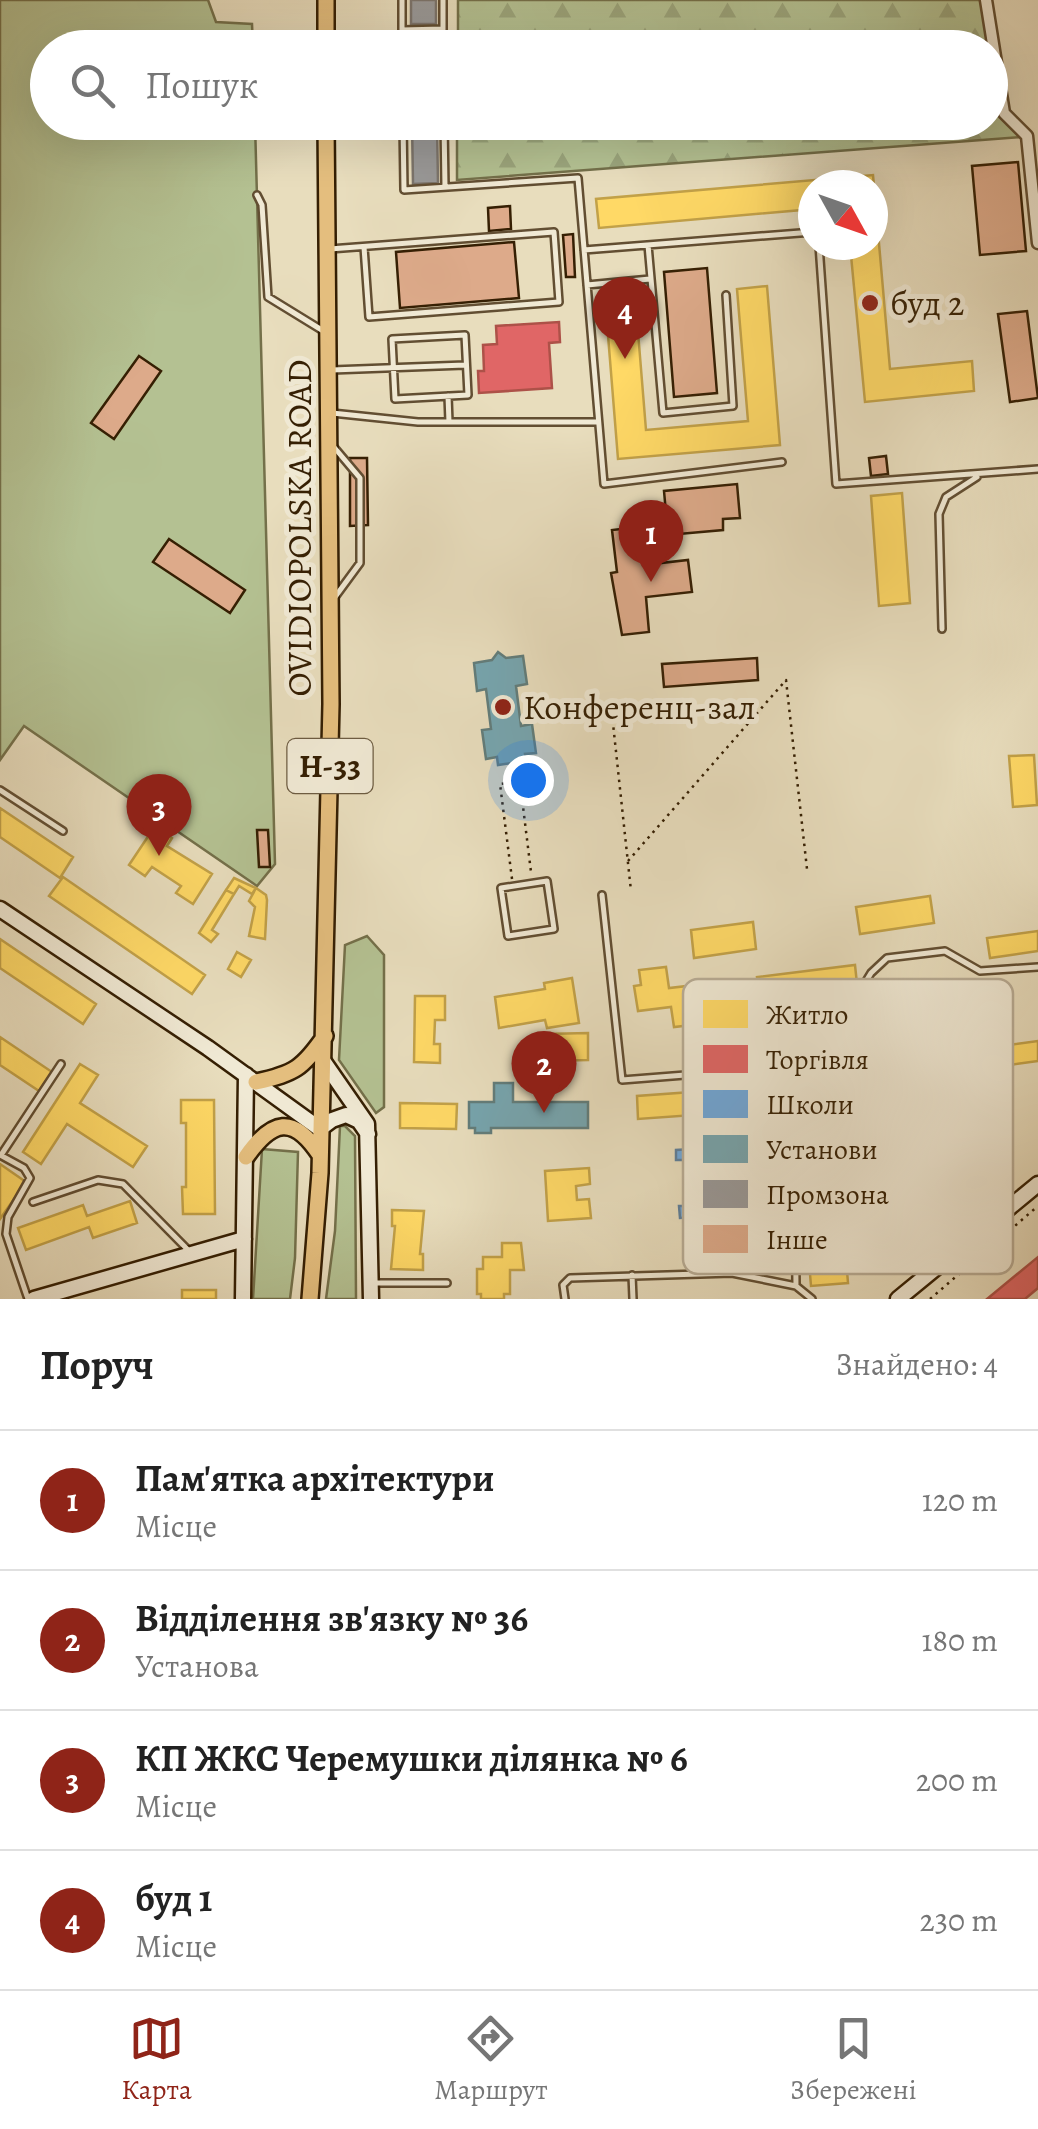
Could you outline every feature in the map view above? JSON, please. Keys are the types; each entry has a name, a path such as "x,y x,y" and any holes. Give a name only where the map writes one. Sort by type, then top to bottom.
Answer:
{"main road":[{"path":"326,0 326,30"},
{"name":"OVIDIOPOLSKA ROAD","path":"310,1299 325,1036 330,604 326,140"},
{"path":"251,1078 292,1072 325,1036"},
{"path":"246,1158 268,1129 285,1126 300,1132 320,1155"}],"street":[{"path":"986,0 991,30"},
{"path":"1008,117 1028,136 1038,242"},
{"path":"0,909 320,1129 346,1115 358,1121 368,1134"},
{"path":"324,1062 362,1113 368,1134 371,1291"},
{"path":"243,1299 251,1078"},
{"path":"1013,1205 1038,1184"},
{"path":"31,1299 244,1240"},
{"path":"898,1299 928,1274"}],"lane":[{"path":"402,0 402,30 443,29 443,0"},
{"path":"403,140 404,190 578,178 604,484 782,462"},
{"path":"444,140 445,187"},
{"path":"256,195 262,205 268,298 328,334"},
{"path":"328,250 364,246 554,232 559,302 369,317 364,246"},
{"path":"584,250 798,233"},
{"path":"648,245 663,413 733,406 726,295"},
{"path":"819,260 836,484 1038,469"},
{"path":"587,286 650,279"},
{"path":"465,335 467,365 468,395 394,399 392,339 465,335"},
{"path":"328,370 467,365"},
{"path":"448,396 449,422"},
{"path":"328,413 449,422 598,422"},
{"path":"329,440 360,478 360,563 330,604"},
{"path":"942,629 941,505 955,488 980,475"},
{"path":"0,790 64,831"},
{"path":"547,881 554,929 508,936 501,888 513,886 547,881"},
{"path":"602,895 622,1080 683,1075"},
{"path":"868,979 887,958 945,951 980,971 1038,967"},
{"path":"31,1299 3,1232 30,1178 24,1168 0,1155 60,1064"},
{"path":"34,1202 98,1180 123,1184 192,1254"},
{"path":"565,1299 563,1285 570,1278 683,1273"},
{"path":"632,1274 634,1299"},
{"path":"737,1274 796,1286 812,1299"},
{"path":"796,1274 796,1286"},
{"path":"371,1291 447,1283"}],"path":[{"path":"628,861 786,680 807,869"},
{"path":"612,705 630,892"},
{"path":"513,886 500,784 520,782 533,883"},
{"path":"1013,1228 1038,1206"},
{"path":"930,1299 959,1274"}],"green space":[{"path":"0,0 208,0 216,22 252,24 252,30 30,30 30,140 255,140 275,864 257,886 24,726 0,760"},
{"path":"458,0 981,0 985,30 458,30"},
{"path":"1008,125 1021,137 1008,138"},
{"path":"457,140 982,140 457,180"},
{"path":"367,936 384,955 384,1107 376,1113 339,1060 345,945"},
{"path":"340,1126 355,1136 356,1299 326,1299 335,1231"},
{"path":"262,1149 298,1152 290,1299 253,1299"}],"building: Житло":[{"name":"буд 2","path":"798,181 798,210 599,228 596,199"},
{"name":"буд 2","path":"851,260 880,260 890,369 972,361 974,391 865,402"},
{"path":"767,286 780,445 618,459 605,298 635,295 646,430 748,421 737,289"},
{"path":"902,493 910,603 879,606 871,496"},
{"path":"1034,755 1037,805 1013,807 1009,756"},
{"path":"0,808 73,857 60,878 0,837"},
{"path":"155,826 172,838 167,846 212,874 193,904 176,893 181,886 152,867 145,876 129,865"},
{"path":"63,877 205,975 192,994 49,896"},
{"path":"234,878 256,888 252,894 239,886 234,894 226,890"},
{"path":"256,888 267,900 265,939 249,936 255,907 249,901"},
{"path":"226,890 234,894 212,930 218,934 211,942 199,933"},
{"path":"930,896 934,923 860,934 856,907"},
{"path":"753,922 756,949 694,958 691,930"},
{"path":"1038,931 1038,951 990,958 987,938"},
{"path":"0,939 96,1004 83,1024 0,968"},
{"path":"237,952 251,960 241,977 228,969"},
{"path":"855,965 856,979 757,979"},
{"path":"666,967 669,988 683,986 683,1026 674,1027 671,1007 638,1011 634,986 641,985 639,970"},
{"path":"572,978 579,1023 547,1028 545,1020 499,1028 495,997 545,989 544,983"},
{"path":"415,996 445,996 445,1020 435,1020 434,1044 440,1044 440,1063 414,1062"},
{"path":"588,1033 588,1060 544,1061 544,1034"},
{"path":"0,1037 52,1072 39,1091 0,1065"},
{"path":"1038,1041 1038,1061 1013,1064 1013,1044"},
{"path":"80,1064 98,1075 80,1103 147,1146 133,1167 67,1124 41,1164 23,1152"},
{"path":"683,1093 683,1116 638,1119 637,1096"},
{"path":"181,1100 214,1100 215,1214 183,1214 186,1123 181,1123"},
{"path":"400,1103 457,1104 456,1129 400,1128"},
{"path":"0,1164 26,1182 0,1219"},
{"path":"589,1168 590,1184 576,1186 577,1200 589,1199 591,1218 548,1221 545,1171"},
{"path":"130,1201 137,1223 93,1238 89,1227 26,1250 18,1228 83,1205 87,1216"},
{"path":"392,1210 424,1211 420,1254 423,1270 391,1269 395,1226"},
{"path":"502,1243 521,1243 524,1270 510,1270 510,1294 504,1294 504,1299 481,1299 481,1294 477,1294 477,1269 483,1269 483,1257 502,1257"},
{"path":"810,1274 847,1274 848,1283 811,1286"},
{"path":"182,1290 216,1290 216,1299 182,1299"}],"building: Торгівля":[{"path":"559,322 560,342 549,343 552,388 479,393 478,371 484,371 483,345 497,344 496,326"},
{"path":"1038,1257 1038,1288 1025,1299 987,1299"}],"building: Школи":[{"path":"676,1150 683,1150 683,1160 676,1160"}],"building: Установи":[{"name":"Конференц-зал","path":"498,652 506,658 523,656 527,684 516,686 521,726 532,724 536,753 525,754 526,761 498,765 497,757 486,759 482,730 491,729 486,689 477,691 474,663 492,660"},
{"path":"494,1083 513,1083 513,1102 588,1102 588,1128 491,1128 491,1133 475,1133 475,1128 469,1128 469,1102 494,1102"}],"building: Промзона":[{"path":"411,0 436,0 436,24 411,24"},
{"path":"412,140 437,140 438,183 413,184"}],"building: Інше":[{"path":"1018,162 1026,251 980,255 972,166"},
{"path":"510,206 511,229 489,231 488,208"},
{"path":"573,234 575,277 566,277 563,235"},
{"path":"514,242 519,298 400,308 396,252"},
{"path":"707,268 717,393 674,397 664,272"},
{"path":"1027,311 1038,398 1010,402 998,314"},
{"path":"139,356 161,371 114,439 91,423"},
{"path":"886,456 888,474 871,476 869,458"},
{"path":"350,458 367,458 368,525 350,526"},
{"path":"737,484 740,518 723,519 723,530 668,535 664,491"},
{"path":"639,527 643,565 688,560 692,592 646,597 649,632 622,635 611,573 617,572 612,530"},
{"path":"169,539 245,590 230,613 153,562"},
{"path":"757,658 758,680 664,687 662,664"},
{"path":"257,830 268,830 270,867 259,867"}],"place":[{"name":"буд 2","path":"870,303"},
{"name":"буд 1","path":"625,359"},
{"name":"Пам'ятка архітектури","path":"651,582"},
{"name":"Конференц-зал","path":"503,707"},
{"name":"КП ЖКС Черемушки ділянка № 6","path":"159,856"},
{"name":"Відділення зв'язку № 36","path":"544,1113"}]}
